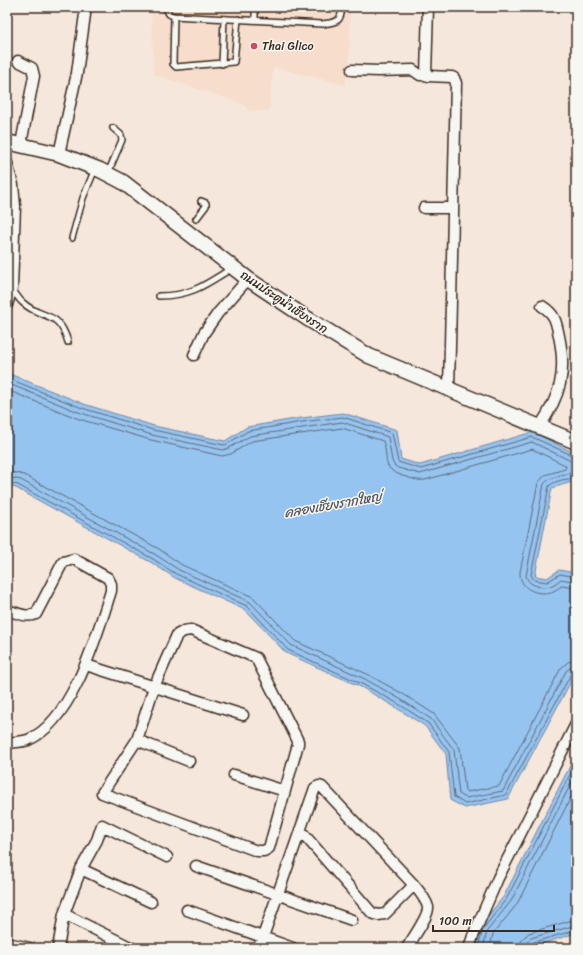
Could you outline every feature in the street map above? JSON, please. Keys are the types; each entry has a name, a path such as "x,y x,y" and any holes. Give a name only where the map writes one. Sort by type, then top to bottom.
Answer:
{"street":[{"path":"59,154 77,73 86,7"},
{"path":"426,75 428,7"},
{"path":"18,61 32,68 34,76 21,144"},
{"path":"352,70 413,70 420,75 452,77 456,81 449,389"},
{"name":"ถนนประตูน้ำเชียงราก","path":"7,142 59,154 101,171 123,182 189,228 248,279 308,319 369,356 540,426 576,438"},
{"path":"7,163 14,197 12,288 7,305"},
{"path":"424,208 453,208"},
{"path":"194,354 204,333 218,313 248,279"},
{"path":"540,426 551,409 561,380 563,364 562,352 554,316 550,311 542,306"},
{"path":"7,610 25,616 36,614 64,562 68,560 74,559 108,578 111,584 111,591 86,665 69,698 50,725 28,740 7,743"},
{"path":"191,630 256,658 296,736 298,744 270,848 264,851 257,851 102,793 124,762 137,740 154,687 177,635 184,631 191,630"},
{"path":"86,665 243,715"},
{"path":"469,948 472,936 498,878 576,724"},
{"path":"137,740 189,761"},
{"path":"234,775 285,791"},
{"path":"259,948 315,788 319,786 322,787 414,885 425,900 428,906 427,913 407,948"},
{"path":"58,948 64,914 81,868 97,840 102,824 167,857"},
{"path":"300,830 372,913 378,915 384,914 414,885"},
{"path":"196,866 352,920"},
{"path":"81,868 151,902"},
{"path":"187,910 293,948"},
{"path":"64,914 132,948"},
{"path":"7,943 30,948"}],"lane":[{"path":"165,7 169,14 174,16 322,24 336,22 339,20 342,13 342,7"},
{"path":"255,7 255,20"},
{"path":"174,16 174,66 234,62 238,19"},
{"path":"222,64 224,18"},
{"path":"72,238 81,203 122,138 113,128"},
{"path":"196,219 206,206 206,203 201,200"},
{"path":"159,296 188,293 200,289 233,267"},
{"path":"12,288 20,301 60,323 63,327 68,342"}],"shaded area":[{"path":"151,7 350,7 349,64 345,85 273,67 269,111 249,111 245,105 154,74"}],"water":[{"name":"คลองเชียงรากใหญ่","path":"7,373 84,404 154,426 225,441 247,427 343,413 397,430 401,459 420,465 533,432 576,454 576,484 572,482 552,488 535,576 547,578 559,570 576,573 576,672 508,799 465,808 450,800 446,754 425,726 361,687 286,653 245,610 175,578 152,563 16,488 7,485"},
{"path":"576,754 576,933 529,948 474,948 479,927 504,896"}],"place":[{"name":"Thai Glico","path":"254,46"}]}
